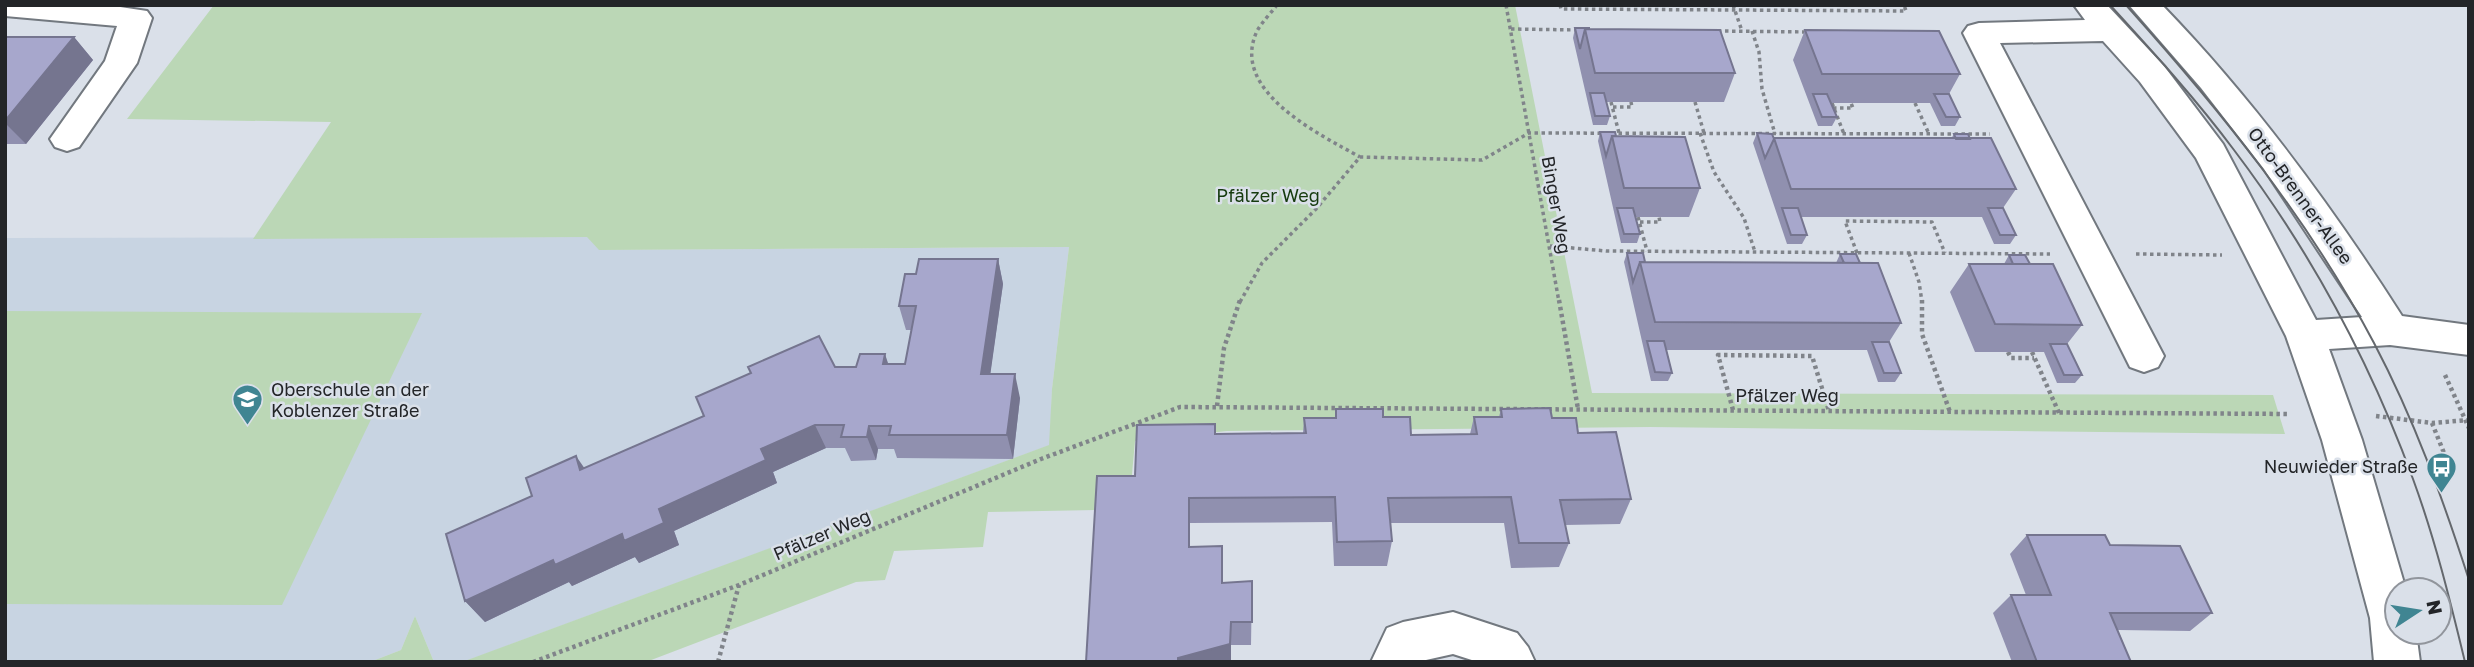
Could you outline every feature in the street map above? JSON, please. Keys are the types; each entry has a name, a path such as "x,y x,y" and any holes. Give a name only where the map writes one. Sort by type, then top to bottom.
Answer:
{"street":[{"path":"2089,5 2152,74 2211,153 2305,336 2334,412 2392,618 2397,662"},
{"name":"Otto-Brenner-Allee","path":"2144,5 2189,50 2262,141 2356,274 2390,330"},
{"path":"5,6 136,18 121,63 67,139"},
{"path":"1972,19 2113,30"},
{"path":"1972,19 2144,355"},
{"path":"2305,336 2390,330 2469,340"},
{"path":"1394,662 1403,643 1453,633 1502,648 1512,662"}],"path":[{"path":"1277,5 1260,23 1254,35 1250,60 1261,88 1297,120 1360,158 1482,160 1529,133 2031,134"},
{"name":"Binger Weg","path":"1506,5 1578,409"},
{"path":"1560,5 1561,9 1906,11 1904,5"},
{"path":"1734,8 1742,31"},
{"path":"1511,29 1592,30"},
{"path":"1715,31 1819,32"},
{"path":"1752,31 1759,52 1762,89 1775,134"},
{"path":"1619,133 1612,104 1632,107 1631,102"},
{"path":"1695,102 1714,172 1744,218 1755,252"},
{"path":"1844,134 1832,106 1853,108 1851,103"},
{"path":"1915,103 1929,134"},
{"path":"1217,406 1224,348 1240,301 1262,263 1316,209 1360,158"},
{"path":"1647,251 1639,219 1660,222 1659,217"},
{"path":"1857,253 1845,221 1931,219 1945,253"},
{"path":"1550,246 1606,251 2265,255"},
{"path":"1909,253 1923,309 1922,334 1950,412"},
{"path":"2008,352 2011,358 2034,358"},
{"path":"2032,352 2059,412"},
{"path":"1733,410 1718,355 1811,353 1829,411"},
{"name":"Pfälzer Weg","path":"533,662 739,584 1041,459 1180,407 2287,414 2334,412 2432,423 2467,420"},
{"path":"2467,420 2469,428"},
{"path":"2432,423 2448,463"},
{"path":"718,662 739,584"}],"shaded area":[{"path":"588,237 600,250 1069,247 1052,389 1050,445 463,662 434,662 415,616 401,650 370,662 5,662 5,238"}],"green space":[{"path":"214,5 1515,5 1592,393 2273,395 2285,434 1650,427 1227,431 1135,441 1130,496 1096,510 988,512 983,547 894,551 885,580 856,582 646,662 462,662 1049,445 1052,389 1069,247 599,250 587,237 253,239 331,122 127,119"},
{"path":"5,311 422,313 282,605 5,604"},
{"path":"415,616 434,662 370,662 401,650"}],"building":[{"path":"1575,28 1589,28 1585,29 1580,49"},
{"path":"1585,29 1720,30 1735,73 1595,73"},
{"path":"1805,30 1939,31 1960,74 1822,74"},
{"path":"5,37 74,37 5,121"},
{"path":"1590,93 1604,93 1610,116 1595,116"},
{"path":"1813,94 1827,94 1837,117 1822,117"},
{"path":"1934,94 1949,94 1960,117 1946,117"},
{"path":"1600,132 1615,132 1616,136 1612,136 1606,156"},
{"path":"1757,133 1772,134 1774,139 1765,158"},
{"path":"1954,134 1968,134 1970,139 1956,139"},
{"path":"1612,136 1685,137 1700,188 1624,188"},
{"path":"1774,138 1991,138 2016,189 1791,189"},
{"path":"1617,208 1633,208 1640,234 1624,234"},
{"path":"1782,208 1798,208 1807,235 1791,235"},
{"path":"1988,208 2003,208 2016,235 2000,235"},
{"path":"1627,253 1643,253 1645,262 1640,262 1633,282"},
{"path":"1840,254 1856,254 1860,263 1844,263"},
{"path":"2009,255 2025,255 2030,264 2013,264"},
{"path":"919,259 998,259 981,374 1015,374 1007,435 889,435 891,426 869,426 867,437 841,437 844,425 815,425 761,449 766,460 659,509 664,523 624,541 622,534 555,565 553,560 465,601 446,534 532,496 526,478 576,456 580,470 704,416 696,397 751,373 748,367 819,336 835,367 856,367 860,354 885,354 883,364 905,364 916,306 899,306 905,274 916,274"},
{"path":"1640,262 1878,263 1901,323 1655,322"},
{"path":"1969,264 2053,264 2082,325 1995,324"},
{"path":"1647,341 1664,341 1672,373 1655,372"},
{"path":"1872,342 1889,342 1901,373 1884,373"},
{"path":"2050,344 2067,344 2082,375 2064,375"},
{"path":"1550,408 1552,418 1576,418 1578,433 1616,432 1631,499 1560,500 1569,543 1519,543 1511,497 1388,498 1392,541 1337,542 1335,497 1189,498 1189,547 1222,546 1222,583 1252,581 1252,622 1231,622 1230,644 1178,658 1178,662 1086,662 1097,476 1135,476 1137,425 1215,424 1215,434 1306,433 1304,418 1336,418 1336,409 1383,409 1383,417 1410,417 1411,435 1477,434 1474,417 1502,417 1501,409"},
{"path":"2027,535 2105,535 2110,545 2180,546 2212,613 2110,613 2131,662 2037,662 2011,595 2051,595"}],"tram line":[{"path":"2110,5 2189,94 2234,150 2288,227 2336,308 2377,392 2413,479 2435,547 2465,662"},
{"path":"2126,5 2261,166 2321,252 2348,297 2374,343 2415,430 2469,580"}],"place":[{"name":"Oberschule an der Koblenzer Straße","path":"248,427"},
{"name":"Neuwieder Straße","path":"2441,494"}]}
